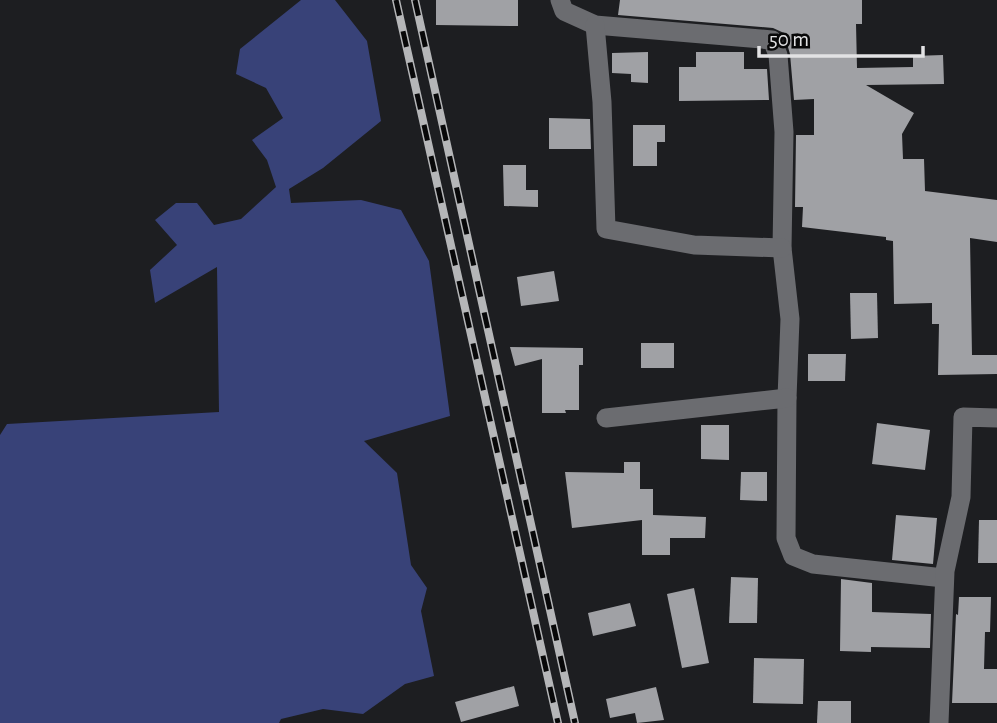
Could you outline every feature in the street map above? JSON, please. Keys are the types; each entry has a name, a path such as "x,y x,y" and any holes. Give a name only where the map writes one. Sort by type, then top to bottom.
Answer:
{"street":[{"path":"560,0 564,11 595,25 772,40 778,55 784,132 782,248 790,319 786,538 793,556 813,564 944,578"},
{"path":"595,25 602,102 606,229 694,245 782,248"},
{"path":"606,418 787,398"},
{"path":"939,723 944,578 961,496 963,417 997,418"}],"water":[{"path":"301,0 335,0 367,41 381,121 323,168 289,189 291,203 361,200 401,210 429,261 450,416 364,441 397,473 411,565 427,588 421,611 434,676 405,684 363,714 323,709 281,719 279,723 0,723 0,435 7,424 219,412 217,267 155,303 150,270 177,245 155,220 176,203 197,203 214,225 241,219 276,187 267,160 252,140 283,118 266,88 236,74 240,49"}],"building":[{"path":"436,0 518,0 518,26 436,25"},
{"path":"620,0 862,0 862,24 856,24 857,68 913,67 913,56 943,55 944,84 866,85 914,113 902,134 903,159 924,159 925,191 997,200 997,242 970,238 972,355 997,355 997,374 938,375 939,324 932,324 932,303 894,304 893,241 886,240 886,237 802,227 803,207 795,207 796,135 814,135 814,99 794,100 790,54 784,33 773,28 618,15"},
{"path":"648,52 648,83 631,82 631,74 612,73 612,53"},
{"path":"696,52 744,52 744,69 767,69 769,100 679,101 679,67 696,67"},
{"path":"549,118 590,119 591,149 549,149"},
{"path":"633,125 665,125 665,142 657,142 657,166 633,166"},
{"path":"503,165 526,165 526,190 538,190 538,207 504,206"},
{"path":"554,271 559,301 521,306 517,277"},
{"path":"850,293 877,293 878,338 851,339"},
{"path":"641,343 674,343 674,368 641,368"},
{"path":"510,347 583,348 583,365 579,365 579,410 542,413 542,359 515,366"},
{"path":"808,354 846,354 845,381 808,381"},
{"path":"877,423 930,430 925,470 872,464"},
{"path":"701,425 729,425 729,460 701,459"},
{"path":"624,462 640,462 640,489 653,489 653,515 706,517 705,538 670,538 670,555 642,555 642,520 572,528 565,472 624,473"},
{"path":"741,472 767,472 767,501 740,500"},
{"path":"896,515 937,518 933,564 892,560"},
{"path":"979,520 997,520 997,563 978,563"},
{"path":"731,577 758,578 757,623 729,623"},
{"path":"841,579 872,583 872,612 931,614 930,648 871,647 871,652 840,651"},
{"path":"694,588 709,663 682,668 667,594"},
{"path":"959,597 991,597 990,632 985,632 984,669 997,669 997,703 952,703"},
{"path":"630,603 636,626 593,636 588,613"},
{"path":"754,658 804,659 803,704 753,703"},
{"path":"514,686 519,706 461,722 455,702"},
{"path":"656,687 664,720 637,723 635,713 610,718 606,699"},
{"path":"818,701 851,701 851,723 817,723"}],"railway":[{"path":"396,0 558,723"},
{"path":"415,0 575,723"}]}
